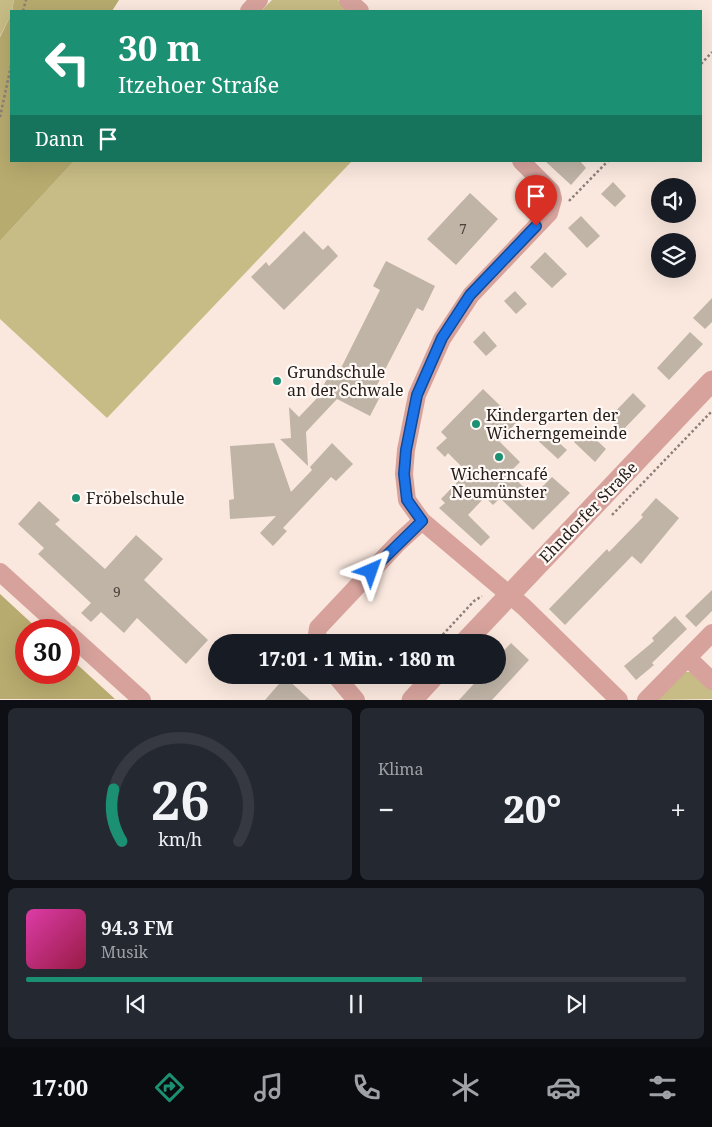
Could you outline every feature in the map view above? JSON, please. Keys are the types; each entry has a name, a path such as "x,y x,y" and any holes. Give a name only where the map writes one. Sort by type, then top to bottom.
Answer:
{"street":[{"path":"249,10 259,0"},
{"path":"348,0 359,10"},
{"path":"522,162 545,183 551,191 553,199 548,213 470,295 442,338 417,395 406,450 404,474 407,500 422,521 509,594 619,700"},
{"name":"Ehndorfer Straße","path":"472,634 712,382"},
{"path":"317,634 318,628 398,543 422,521"},
{"path":"0,572 52,619"},
{"path":"646,700 712,633"},
{"path":"80,644 142,700"},
{"path":"688,658 712,681"},
{"path":"343,684 356,700"},
{"path":"412,700 427,684"}],"path":[{"path":"702,63 712,52"},
{"path":"0,117 10,71"},
{"path":"553,199 570,201 607,162"}],"shaded area":[{"path":"0,0 14,0 12,10 10,10 10,17 0,36"},
{"path":"14,0 119,0 113,10 12,10"},
{"path":"272,0 338,0 349,10 262,10"},
{"path":"10,17 10,162 73,162 0,241 0,37"},
{"path":"73,162 351,162 107,418 0,319 0,241"},
{"path":"0,594 27,619 15,619 15,684 80,684 80,667 115,699 0,699"},
{"path":"684,672 691,672 712,689 712,699 655,700"}],"building":[{"path":"546,162 581,162 586,168 571,185"},
{"path":"613,182 626,196 615,207 601,194"},
{"path":"470,193 498,219 456,265 427,239"},
{"path":"581,216 600,236 587,248 568,228"},
{"path":"304,231 323,250 328,245 338,256 284,310 251,277 266,262 269,266"},
{"path":"545,252 567,274 552,288 530,267"},
{"path":"386,261 435,286 423,311 417,308 376,387 383,391 370,416 337,399 306,432 308,466 280,439 291,438 289,407 299,417 318,397 333,366 340,370 380,290 373,286"},
{"path":"515,291 527,304 516,314 504,301"},
{"path":"712,298 712,322 705,329 693,318"},
{"path":"484,331 497,346 486,356 473,342"},
{"path":"690,332 703,344 669,380 657,368"},
{"path":"483,389 517,422 499,441 520,462 509,473 533,496 552,477 570,493 533,530 500,498 493,505 485,497 468,515 490,537 481,546 439,508 445,503 441,499 467,472 448,453 445,457 436,448 447,438 441,432"},
{"path":"633,393 646,406 622,431 609,418"},
{"path":"544,429 567,450 558,459 535,438"},
{"path":"586,430 606,449 595,462 574,442"},
{"path":"274,443 291,492 312,470 310,467 332,443 353,464 336,481 331,477 283,528 287,531 273,546 260,533 276,516 230,519 229,500 234,499 230,446"},
{"path":"656,498 679,518 641,564 632,556 565,625 549,609 607,549 609,552 643,517 641,515"},
{"path":"39,501 60,520 55,524 105,569 136,535 163,559 144,580 208,640 186,664 137,618 124,633 101,612 91,622 81,613 91,603 38,554 44,548 18,524"},
{"path":"712,590 712,611 696,627 685,616"},
{"path":"675,616 687,629 652,663 654,665 636,680 624,666 654,641 652,638"},
{"path":"511,643 529,660 492,700 459,700 474,684 506,684 506,648"},
{"path":"279,684 293,684 310,700 265,700"}],"place":[{"name":"Grundschule an der Schwale","path":"277,381"},
{"name":"Kindergarten der Wicherngemeinde","path":"476,424"},
{"name":"Wicherncafé Neumünster","path":"499,457"},
{"name":"Fröbelschule","path":"76,498"}],"route":[{"path":"371,571 422,521 407,500 404,474 406,450 417,395 442,338 470,295 536,226"}]}
